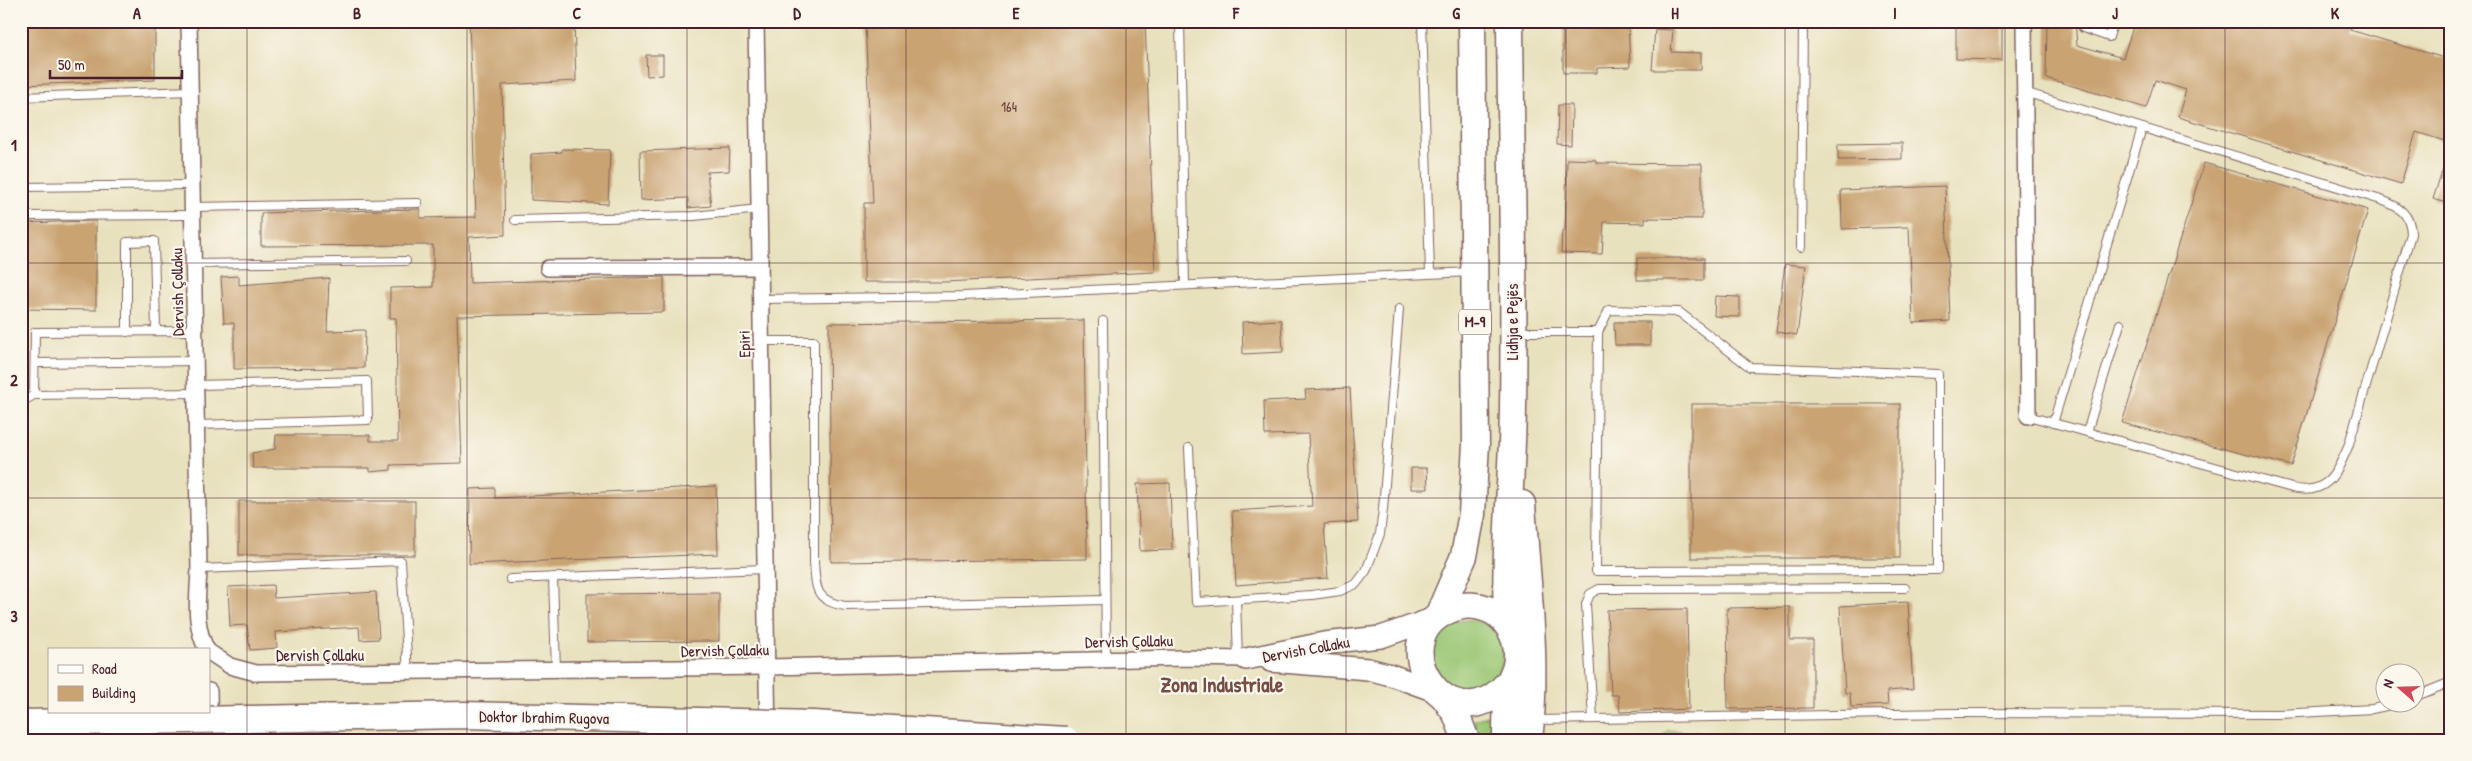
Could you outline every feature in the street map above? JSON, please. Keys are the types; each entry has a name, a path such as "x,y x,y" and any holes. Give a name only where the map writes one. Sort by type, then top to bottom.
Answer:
{"highway":[{"name":"M-9","path":"1437,617 1464,556 1472,514 1476,444 1472,21"},
{"name":"Lidhja e Pejës","path":"1506,740 1511,679 1516,665 1517,650 1514,636 1507,623 1505,542 1511,471 1513,406 1510,21"},
{"path":"1513,406 1521,477 1533,650 1530,730"},
{"path":"1466,740 1456,714 1425,678 1420,646 1425,631 1437,617 1461,606 1474,606 1498,614 1507,623"},
{"path":"1440,694 1456,702 1481,702 1503,689 1511,679"},
{"name":"Doktor Ibrahim Rugova","path":"21,723 464,715 814,724 1066,740"}],"street":[{"name":"Dervish Çollaku","path":"189,21 197,425 198,626 207,648"},
{"name":"Epiri","path":"756,21 768,740"},
{"path":"2024,21 2028,416"},
{"path":"548,268 760,267"},
{"name":"Dervish Collaku","path":"1242,659 1324,643 1381,637 1437,617"},
{"name":"Dervish Çollaku","path":"210,652 230,666 256,673 556,670 1106,659 1242,659"},
{"name":"Dervish Collaku","path":"1242,659 1368,670 1391,675 1440,694"},
{"path":"209,714 210,740"}],"lane":[{"path":"1180,21 1185,285"},
{"path":"1422,21 1430,273"},
{"path":"1801,247 1803,21"},
{"path":"2083,21 2083,28 2109,37 2114,21"},
{"path":"21,97 191,91"},
{"path":"2024,92 2394,204 2408,218 2411,234 2348,447 2334,476 2324,485 2313,490 2302,490 2028,416"},
{"path":"2053,423 2142,128"},
{"path":"21,187 192,185"},
{"path":"21,216 418,203"},
{"path":"515,220 694,216 759,209"},
{"path":"127,332 127,242 154,242 156,331"},
{"path":"194,264 406,261"},
{"path":"761,299 963,296 1474,272"},
{"path":"1189,448 1196,602 1312,595 1340,591 1356,584 1366,571 1380,534 1398,310"},
{"path":"1609,310 1679,312 1750,367 1938,374 1938,570 1596,571 1598,332 1609,310"},
{"path":"1103,321 1106,659"},
{"path":"2087,432 2120,324"},
{"path":"34,395 35,332 195,331"},
{"path":"1512,332 1598,332"},
{"path":"761,341 814,341 814,562 818,592 824,600 845,606 1105,600"},
{"path":"34,363 196,361"},
{"path":"21,399 27,399 34,395 367,381 368,420 197,425"},
{"path":"199,569 401,562 408,672"},
{"path":"510,579 765,570"},
{"path":"553,578 556,670"},
{"path":"1594,720 1586,604 1590,594 1599,589 1905,588"},
{"path":"1236,600 1242,659"},
{"path":"2424,692 2451,682"},
{"path":"1530,730 1594,720 1955,713 2279,714 2374,709"}],"green space":[{"path":"1468,620 1487,626 1497,636 1503,655 1497,674 1487,684 1468,690 1449,684 1439,674 1433,655 1439,636 1449,626"},
{"path":"1499,712 1499,740 1479,740 1474,720"},
{"path":"1668,730 1811,740 1658,740"}],"building":[{"path":"21,21 155,21 155,80 21,85"},
{"path":"469,21 574,21 576,81 502,85 505,235 469,237 470,283 664,277 664,312 457,316 462,463 391,465 391,470 370,472 370,468 253,468 252,453 275,449 276,435 370,435 370,441 398,441 396,318 390,318 390,288 433,287 433,245 261,246 261,213 420,209 420,218 476,217"},
{"path":"865,21 1145,21 1155,272 944,282 864,282 864,203 873,203"},
{"path":"1563,21 1628,21 1630,67 1597,68 1597,73 1563,73"},
{"path":"2047,21 2075,21 2077,45 2123,58 2135,21 2352,21 2350,30 2451,60 2451,143 2416,132 2401,184 2178,117 2186,90 2155,80 2146,108 2046,78"},
{"path":"1956,23 2002,23 2002,60 1956,59"},
{"path":"1655,29 1673,30 1671,52 1701,53 1701,70 1652,70"},
{"path":"646,55 663,55 663,75 647,76"},
{"path":"1558,105 1572,105 1571,145 1557,144"},
{"path":"1902,143 1902,159 1838,160 1838,144"},
{"path":"730,148 729,171 707,172 711,206 688,208 688,198 641,200 640,151"},
{"path":"562,149 610,150 608,204 531,200 531,154 562,152"},
{"path":"2448,153 2451,154 2451,204 2433,199"},
{"path":"1567,159 1596,160 1596,163 1702,164 1702,219 1645,218 1645,223 1604,222 1602,254 1561,253 1562,231 1565,231"},
{"path":"2204,163 2368,210 2291,466 2122,423"},
{"path":"1945,186 1950,321 1913,323 1909,227 1842,229 1841,190"},
{"path":"96,221 96,310 21,309 21,223"},
{"path":"1637,258 1704,258 1704,280 1637,280"},
{"path":"1785,264 1806,266 1797,335 1776,332"},
{"path":"239,276 239,285 329,278 327,331 365,330 364,368 234,369 234,323 224,323 221,277"},
{"path":"1715,296 1740,297 1740,317 1714,316"},
{"path":"1084,320 1087,559 831,562 829,323"},
{"path":"1281,320 1283,352 1243,354 1242,322"},
{"path":"1614,322 1650,322 1650,345 1615,345"},
{"path":"1350,388 1358,522 1324,524 1328,578 1236,585 1232,511 1312,506 1308,434 1265,435 1264,401 1306,399 1305,390"},
{"path":"1691,404 1900,404 1900,558 1691,558"},
{"path":"1411,468 1427,468 1428,489 1411,489"},
{"path":"1170,483 1172,550 1140,551 1137,484"},
{"path":"716,486 718,554 469,564 470,489 495,488 495,498"},
{"path":"239,501 415,501 415,555 239,555"},
{"path":"273,585 274,598 376,592 379,639 360,640 359,627 276,632 277,648 250,650 247,625 230,626 228,587"},
{"path":"719,593 719,641 587,642 587,594"},
{"path":"1908,602 1913,689 1887,691 1888,705 1851,707 1850,693 1845,693 1840,606"},
{"path":"1790,607 1790,640 1813,640 1813,708 1728,709 1727,608"},
{"path":"1687,609 1689,709 1620,712 1618,695 1611,695 1607,610"}],"district":[{"name":"Zona Industriale","path":"1222,685"}]}
